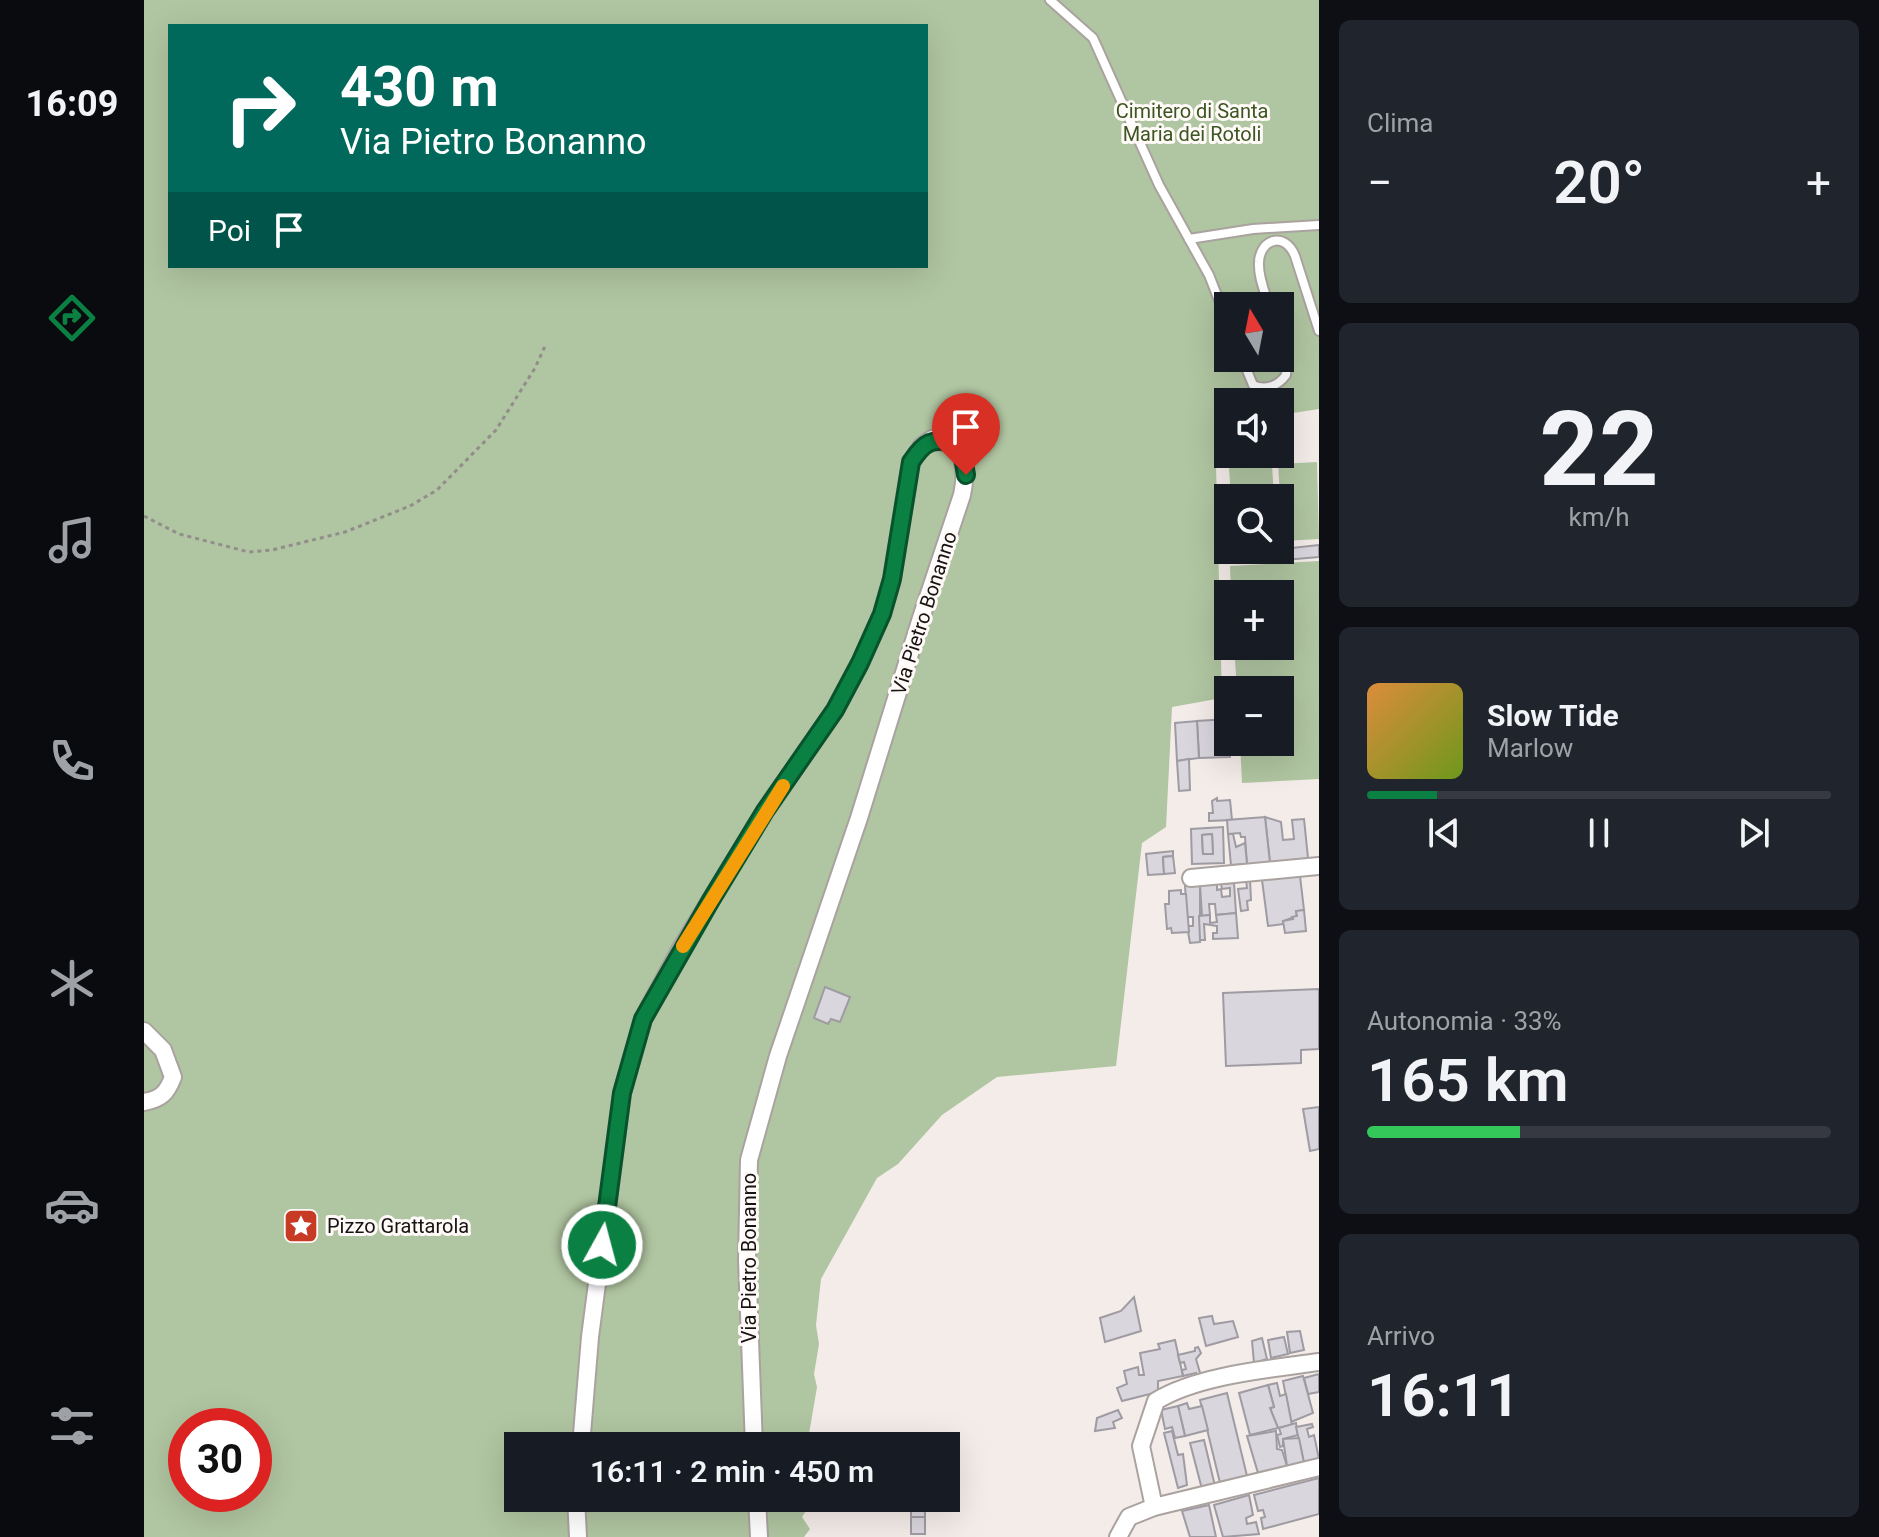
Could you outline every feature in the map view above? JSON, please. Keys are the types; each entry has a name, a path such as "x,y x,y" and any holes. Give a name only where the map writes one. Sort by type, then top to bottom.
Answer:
{"street":[{"name":"Via Pietro Bonanno","path":"582,1432 590,1337 622,1093 643,1019 765,811 835,710 860,663 882,614 892,579 911,462 922,446 932,439 944,440 956,444 963,457 966,475 962,495 859,818 783,1042 749,1160 747,1260 753,1432"},
{"path":"1191,878 1319,866"},
{"path":"144,1031 163,1050 173,1077 168,1091 157,1100 144,1102"},
{"path":"1154,1507 1141,1446 1156,1401 1172,1391 1246,1373 1319,1362"},
{"path":"1118,1537 1129,1517 1154,1507 1319,1467"},
{"path":"577,1512 578,1537"},
{"path":"758,1512 759,1537"}],"lane":[{"path":"1050,0 1093,38 1159,185 1216,292"},
{"path":"1189,239 1253,229 1319,225"},
{"path":"1265,292 1259,259 1264,246 1274,241 1284,241 1291,245 1319,331"},
{"path":"1248,372 1253,385 1261,389 1273,386 1286,372"}],"path":[{"path":"144,516 179,534 249,552 272,550 345,532 410,506 437,490 496,430 535,368 546,344"}],"green space":[{"name":"Cimitero di Santa Maria dei Rotoli","path":"144,0 1319,0 1319,409 1294,413 1294,388 1214,388 1217,484 1214,484 1214,564 1219,564 1219,580 1214,580 1214,660 1221,660 1221,676 1214,676 1214,699 1172,707 1166,827 1142,843 1116,1066 997,1077 942,1115 898,1164 877,1178 821,1279 816,1325 819,1344 814,1374 817,1387 809,1432 504,1432 504,1512 805,1512 802,1517 810,1529 804,1537 144,1537"},
{"path":"1317,462 1319,539 1294,540 1294,484 1279,484 1278,468 1294,468 1294,463"},
{"path":"1229,468 1272,468 1273,484 1230,484"},
{"path":"1319,561 1319,779 1242,783 1241,756 1294,756 1294,676 1236,676 1235,660 1294,660 1294,580 1230,580 1230,566"}],"building":[{"path":"1319,545 1319,557 1294,559 1294,548"},
{"path":"1214,720 1214,756 1230,757 1199,758 1197,721"},
{"path":"1197,721 1199,758 1177,761 1175,723"},
{"path":"1189,759 1190,790 1179,791 1177,761"},
{"path":"1217,798 1217,801 1230,800 1232,820 1209,821 1209,813 1213,813 1212,801"},
{"path":"1265,817 1281,822 1283,840 1294,839 1292,820 1304,819 1308,858 1270,863"},
{"path":"1265,817 1270,863 1247,865 1245,837 1241,837 1240,833 1228,834 1227,820"},
{"path":"1223,827 1224,863 1192,864 1191,829","holes":["1212,834 1213,854 1203,854 1202,835"]},
{"path":"1212,834 1213,854 1203,854 1202,835"},
{"path":"1228,834 1233,834 1236,847 1245,843 1247,864 1231,865"},
{"path":"1173,851 1173,856 1163,857 1164,874 1148,875 1146,854"},
{"path":"1173,856 1175,873 1164,874 1163,857"},
{"path":"1300,876 1304,910 1296,911 1297,916 1283,921 1284,924 1268,926 1262,880"},
{"path":"1246,880 1250,880 1251,900 1247,901 1248,910 1241,911 1238,889 1247,888"},
{"path":"1234,883 1236,913 1216,915 1215,904 1209,904 1210,915 1202,916 1200,885 1217,884 1222,897 1230,896 1230,888 1222,889 1221,884"},
{"path":"1200,885 1200,942 1190,943 1187,926 1193,926 1193,917 1187,917 1185,886"},
{"path":"1181,890 1181,894 1186,894 1189,932 1172,933 1171,928 1167,929 1165,904 1169,904 1169,891"},
{"path":"1304,910 1306,931 1285,933 1283,921 1293,919 1297,916 1296,911"},
{"path":"1236,913 1238,938 1213,939 1217,926 1204,924 1205,940 1200,940 1199,916 1210,915 1210,923 1217,922 1216,915"},
{"path":"825,987 850,997 840,1022 831,1019 828,1024 814,1018"},
{"path":"1319,989 1319,1049 1301,1050 1301,1063 1226,1066 1223,993"},
{"path":"1319,1107 1319,1149 1310,1151 1303,1109"},
{"path":"1134,1297 1141,1331 1105,1342 1100,1318 1121,1311"},
{"path":"1212,1316 1214,1324 1233,1321 1238,1337 1206,1346 1199,1318"},
{"path":"1300,1331 1304,1350 1290,1353 1287,1332"},
{"path":"1284,1337 1288,1354 1271,1358 1268,1340"},
{"path":"1262,1338 1267,1359 1254,1363 1252,1341"},
{"path":"1175,1340 1183,1376 1158,1381 1158,1392 1122,1401 1117,1388 1127,1384 1124,1371 1138,1367 1139,1375 1144,1375 1140,1353 1160,1349 1158,1344"},
{"path":"1198,1347 1201,1353 1196,1359 1201,1376 1197,1377 1196,1373 1183,1376 1182,1370 1186,1369 1178,1355 1195,1351"},
{"path":"1319,1374 1319,1392 1308,1394 1304,1378"},
{"path":"1303,1376 1313,1413 1291,1422 1283,1381"},
{"path":"1277,1383 1280,1396 1286,1394 1292,1425 1278,1428 1270,1408 1274,1407 1268,1385"},
{"path":"1268,1385 1274,1407 1270,1408 1278,1428 1250,1435 1239,1393"},
{"path":"1227,1393 1247,1476 1220,1483 1200,1400"},
{"path":"1187,1403 1189,1409 1202,1406 1208,1430 1185,1436 1178,1406"},
{"path":"1178,1406 1185,1436 1175,1438 1172,1427 1165,1429 1161,1410"},
{"path":"1118,1410 1122,1418 1113,1422 1115,1428 1095,1431 1097,1418"},
{"path":"1296,1423 1298,1435 1283,1439 1283,1446 1280,1447 1279,1428"},
{"path":"1312,1424 1313,1427 1307,1429 1309,1437 1314,1435 1319,1459 1304,1463 1296,1427"},
{"path":"1172,1431 1178,1455 1183,1454 1187,1485 1178,1488 1164,1433"},
{"path":"1276,1431 1277,1449 1282,1450 1287,1466 1258,1473 1247,1436"},
{"path":"1299,1438 1304,1463 1287,1466 1283,1439"},
{"path":"1204,1440 1215,1486 1202,1489 1190,1443"},
{"path":"1319,1478 1319,1514 1263,1529 1261,1518 1265,1517 1263,1510 1258,1511 1254,1495"},
{"path":"1249,1495 1253,1515 1246,1518 1247,1524 1256,1522 1259,1534 1223,1537 1214,1505"},
{"path":"1209,1505 1216,1537 1190,1537 1182,1511"},
{"path":"911,1512 925,1512 925,1517 911,1517"},
{"path":"911,1517 925,1517 925,1534 911,1534"}],"slow traffic":[{"path":"683,946 783,786"}],"place":[{"name":"Pizzo Grattarola","path":"301,1226"}],"route":[{"path":"602,1245 622,1093 643,1019 680,950 765,811 835,710 860,663 882,614 892,579 911,462 922,446 932,439 944,440 956,444 963,457 966,475"}]}
